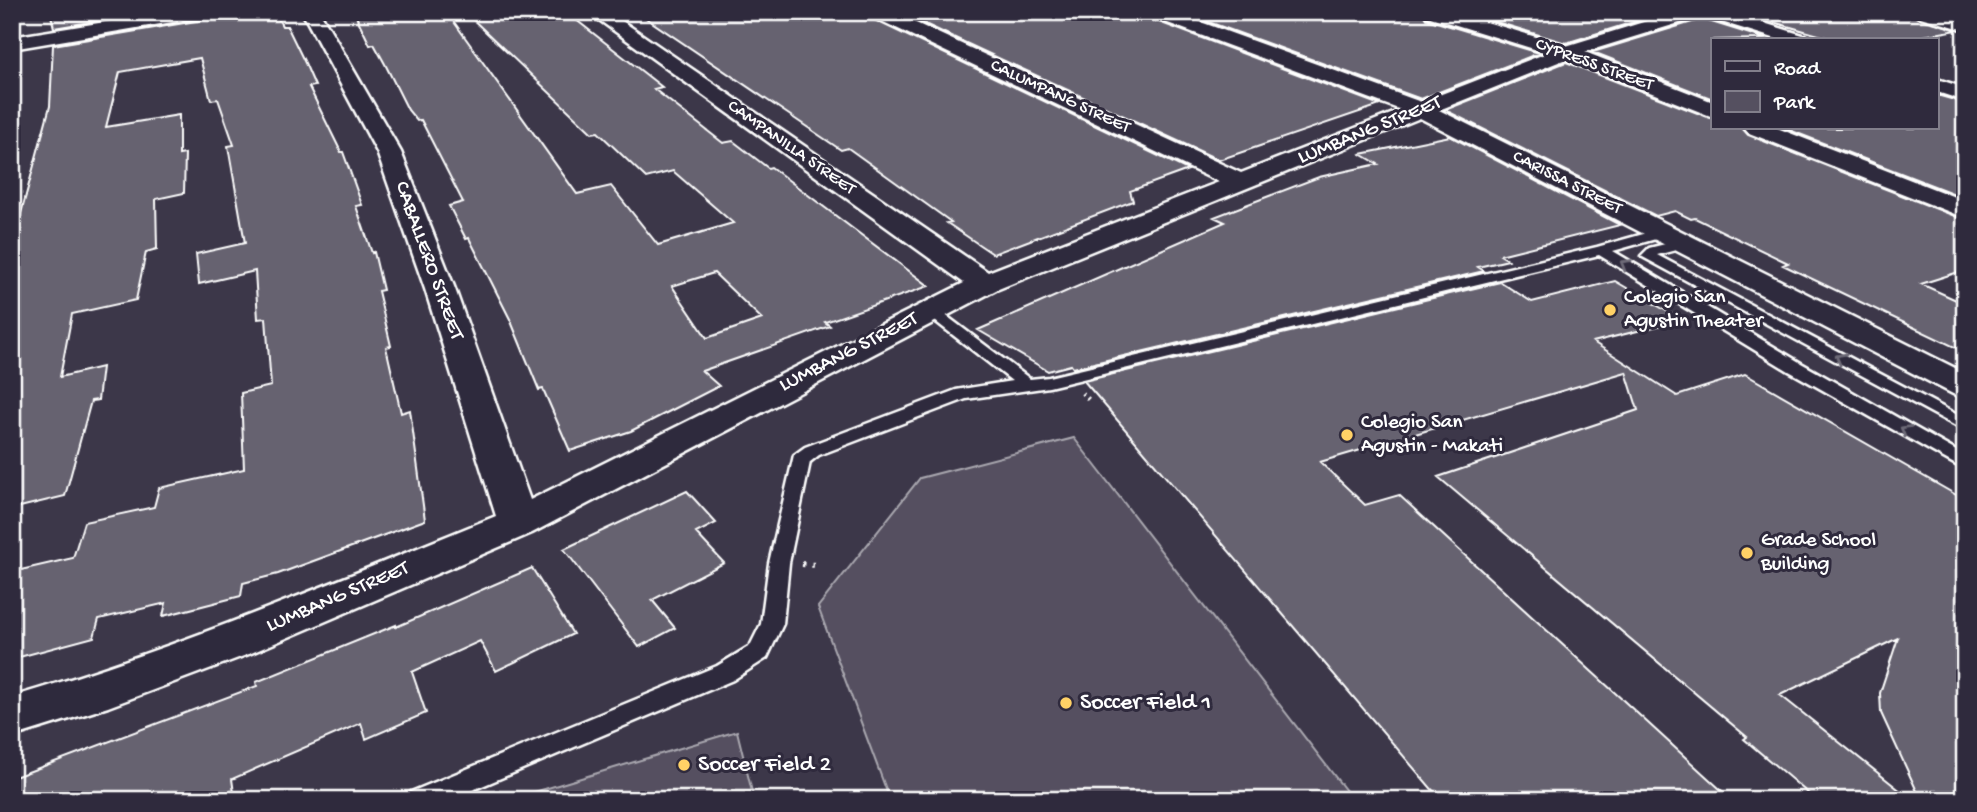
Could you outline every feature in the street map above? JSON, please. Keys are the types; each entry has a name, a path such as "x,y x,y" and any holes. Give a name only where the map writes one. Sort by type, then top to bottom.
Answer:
{"street":[{"path":"12,43 202,12"},
{"name":"CABALLERO STREET","path":"311,12 389,152 440,289 517,523"},
{"name":"CAMPANILLA STREET","path":"597,12 985,284"},
{"name":"CALUMPANG STREET","path":"877,12 1242,183"},
{"name":"CARISSA STREET","path":"1155,12 1421,110 1676,237 1965,387"},
{"name":"CYPRESS STREET","path":"1433,12 1566,52 1711,109"},
{"name":"LUMBANG STREET","path":"12,717 91,693 233,642 517,523 985,284 1566,52 1696,12"},
{"path":"1708,12 1792,38"},
{"path":"1923,12 1965,24"},
{"path":"1938,85 1965,94"},
{"path":"1762,130 1965,210"}],"lane":[{"path":"420,800 725,673 759,652 772,624 779,563 801,459 812,451 962,394 1070,379 1601,250 1676,237"},
{"path":"1676,237 1648,256 1965,426"},
{"path":"1601,250 1794,367 1965,464"},
{"path":"931,312 1027,384"}],"green space":[{"name":"Soccer Field 1","path":"1074,438 1353,800 890,800 818,607 920,478"},
{"name":"Soccer Field 2","path":"737,731 754,800 508,800"}],"building":[{"path":"71,12 149,12 54,28 51,15"},
{"path":"214,12 275,12 282,26 287,26 305,63 315,86 309,87 343,152 362,205 356,206 372,253 374,252 383,290 378,291 391,346 386,347 401,413 410,410 425,520 278,574 243,583 241,596 163,616 166,603 99,619 94,637 12,659 12,572 73,558 84,522 154,507 159,488 244,469 241,393 271,386 266,318 258,319 255,271 199,284 196,254 245,243 228,146 234,145 218,99 211,100 200,58 120,72 106,127 179,115 179,155 185,154 184,193 156,199 157,249 146,252 136,300 72,314 60,377 102,367 98,400 91,401 65,496 12,509 12,247 50,106 53,45 202,20"},
{"path":"354,12 437,12 438,17 449,15 577,194 611,186 658,245 733,223 673,171 646,178 598,132 592,133 465,12 566,12 662,87 654,89 723,143 733,141 768,168 771,167 929,286 825,322 830,326 702,371 719,386 631,431 570,451 543,389 539,390 510,319 469,238 466,239 449,206 463,202 421,120 417,121 408,110 374,44 370,45","holes":["714,273 762,319 707,338 672,286"]},
{"path":"637,12 866,12 870,18 1188,170 1130,191 1133,201 993,254 947,223 951,222 848,148 841,150"},
{"path":"899,12 1144,12 1148,18 1380,105 1219,160"},
{"path":"1181,12 1422,12 1426,19 1539,53 1421,99"},
{"path":"1463,12 1666,12 1566,43"},
{"path":"1738,12 1904,12 1957,30 1912,38 1829,38"},
{"path":"1702,19 1763,38 1711,38 1711,98 1593,52"},
{"path":"1566,62 1711,118 1711,130 1744,130 1748,135 1965,220 1965,270 1921,284 1965,304 1965,352 1783,265 1788,263 1695,218 1691,219 1675,211 1656,216 1445,110"},
{"path":"1938,95 1965,103 1965,198 1789,130 1938,130"},
{"path":"1450,136 1620,225 1500,255 1508,260 1478,267 1484,271 1073,368 1071,365 1048,371 978,330 1225,222 1214,217 1319,177 1378,164 1361,154"},
{"path":"1615,281 1682,320 1593,342 1677,396 1745,374 1965,500 1965,800 1921,800 1881,713 1880,693 1898,638 1780,695 1912,800 1816,800 1744,739 1747,737 1438,477 1638,410 1626,372 1320,462 1365,505 1399,495 1732,800 1441,800 1084,381 1500,282 1532,302"},
{"path":"687,491 716,523 696,533 724,563 652,600 675,628 639,647 564,549"},
{"path":"532,568 573,634 496,671 480,641 412,672 426,713 366,739 361,723 232,779 235,800 12,800 12,778 257,686 256,682 396,627"}],"place":[{"name":"Colegio San Agustin Theater","path":"1610,310"},
{"name":"Colegio San Agustin - Makati","path":"1347,435"},
{"name":"Grade School Building","path":"1747,553"},
{"name":"Soccer Field 1","path":"1066,703"},
{"name":"Soccer Field 2","path":"684,765"}]}
